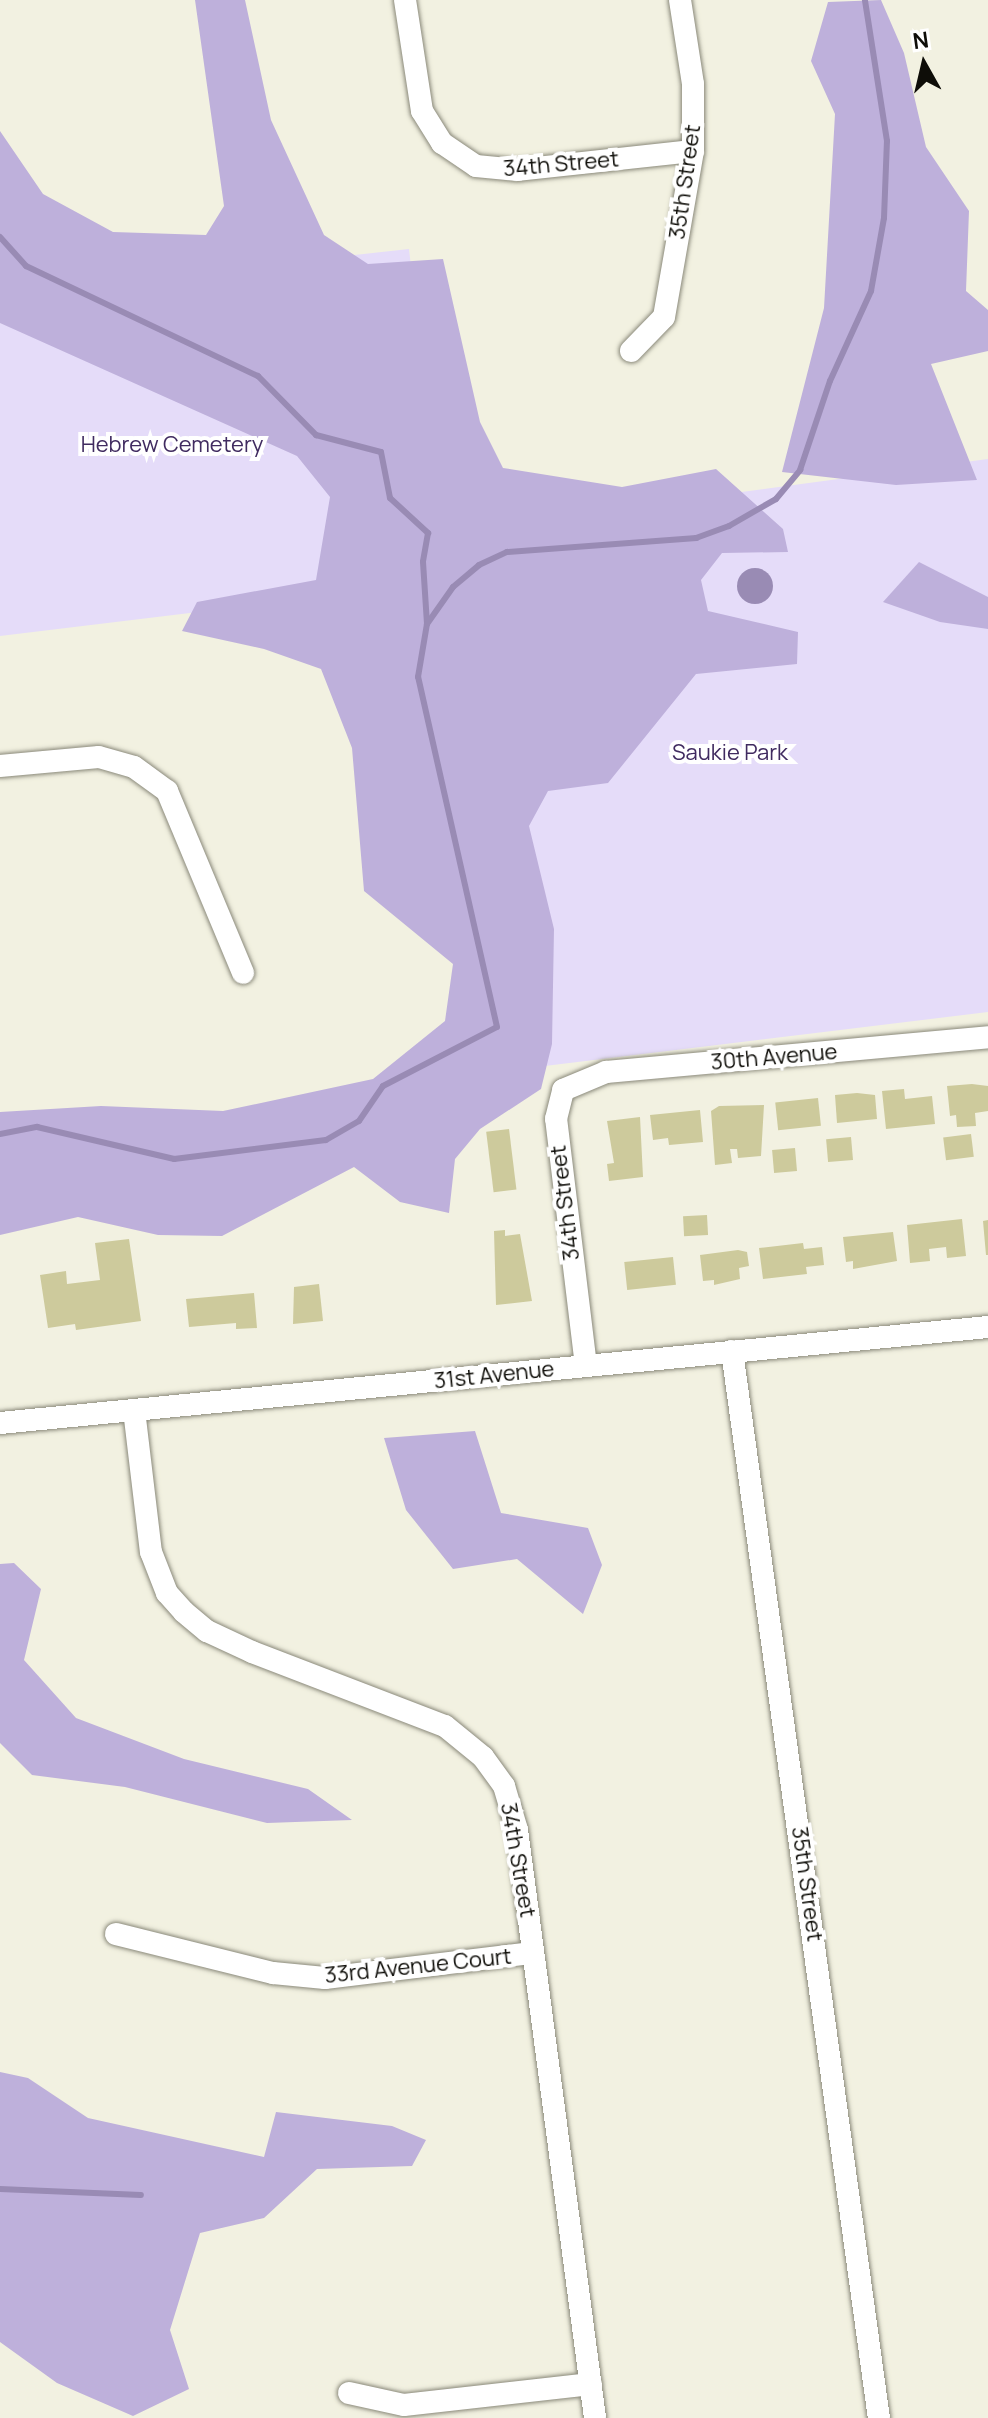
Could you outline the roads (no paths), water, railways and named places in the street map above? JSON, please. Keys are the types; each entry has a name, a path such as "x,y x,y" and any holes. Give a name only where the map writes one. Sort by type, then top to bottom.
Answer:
{"street":[{"name":"34th Street","path":"405,0 422,111 442,143 476,166 518,170 693,151"},
{"name":"35th Street","path":"631,351 664,317 693,151 693,84 680,0"},
{"path":"0,766 99,757 134,767 167,791 243,973"},
{"name":"30th Avenue","path":"563,1090 606,1072 988,1037"},
{"name":"34th Street","path":"563,1090 556,1119 586,1366"},
{"name":"31st Avenue","path":"0,1423 988,1327"},
{"name":"35th Street","path":"732,1351 879,2418"},
{"name":"34th Street","path":"134,1410 151,1552 167,1593 207,1631 445,1726 477,1751 497,1774 510,1803 533,1953 595,2418"},
{"name":"33rd Avenue Court","path":"116,1934 237,1966 325,1978 533,1953"},
{"path":"349,2393 404,2405 591,2384"}],"waterway":[{"path":"0,1134 37,1127 174,1159 326,1140 359,1121 383,1086 497,1027 418,677 427,624 453,587 479,565 507,552 696,538 729,526 776,499 800,470 830,381 871,291 884,218 887,141 865,0"},
{"path":"0,237 26,266 258,376 316,435 381,452 390,498 428,533 423,562 427,624"},
{"path":"0,2189 141,2195"}],"park label":[{"name":"Hebrew Cemetery","path":"172,445"},
{"name":"Saukie Park","path":"730,753"}]}
